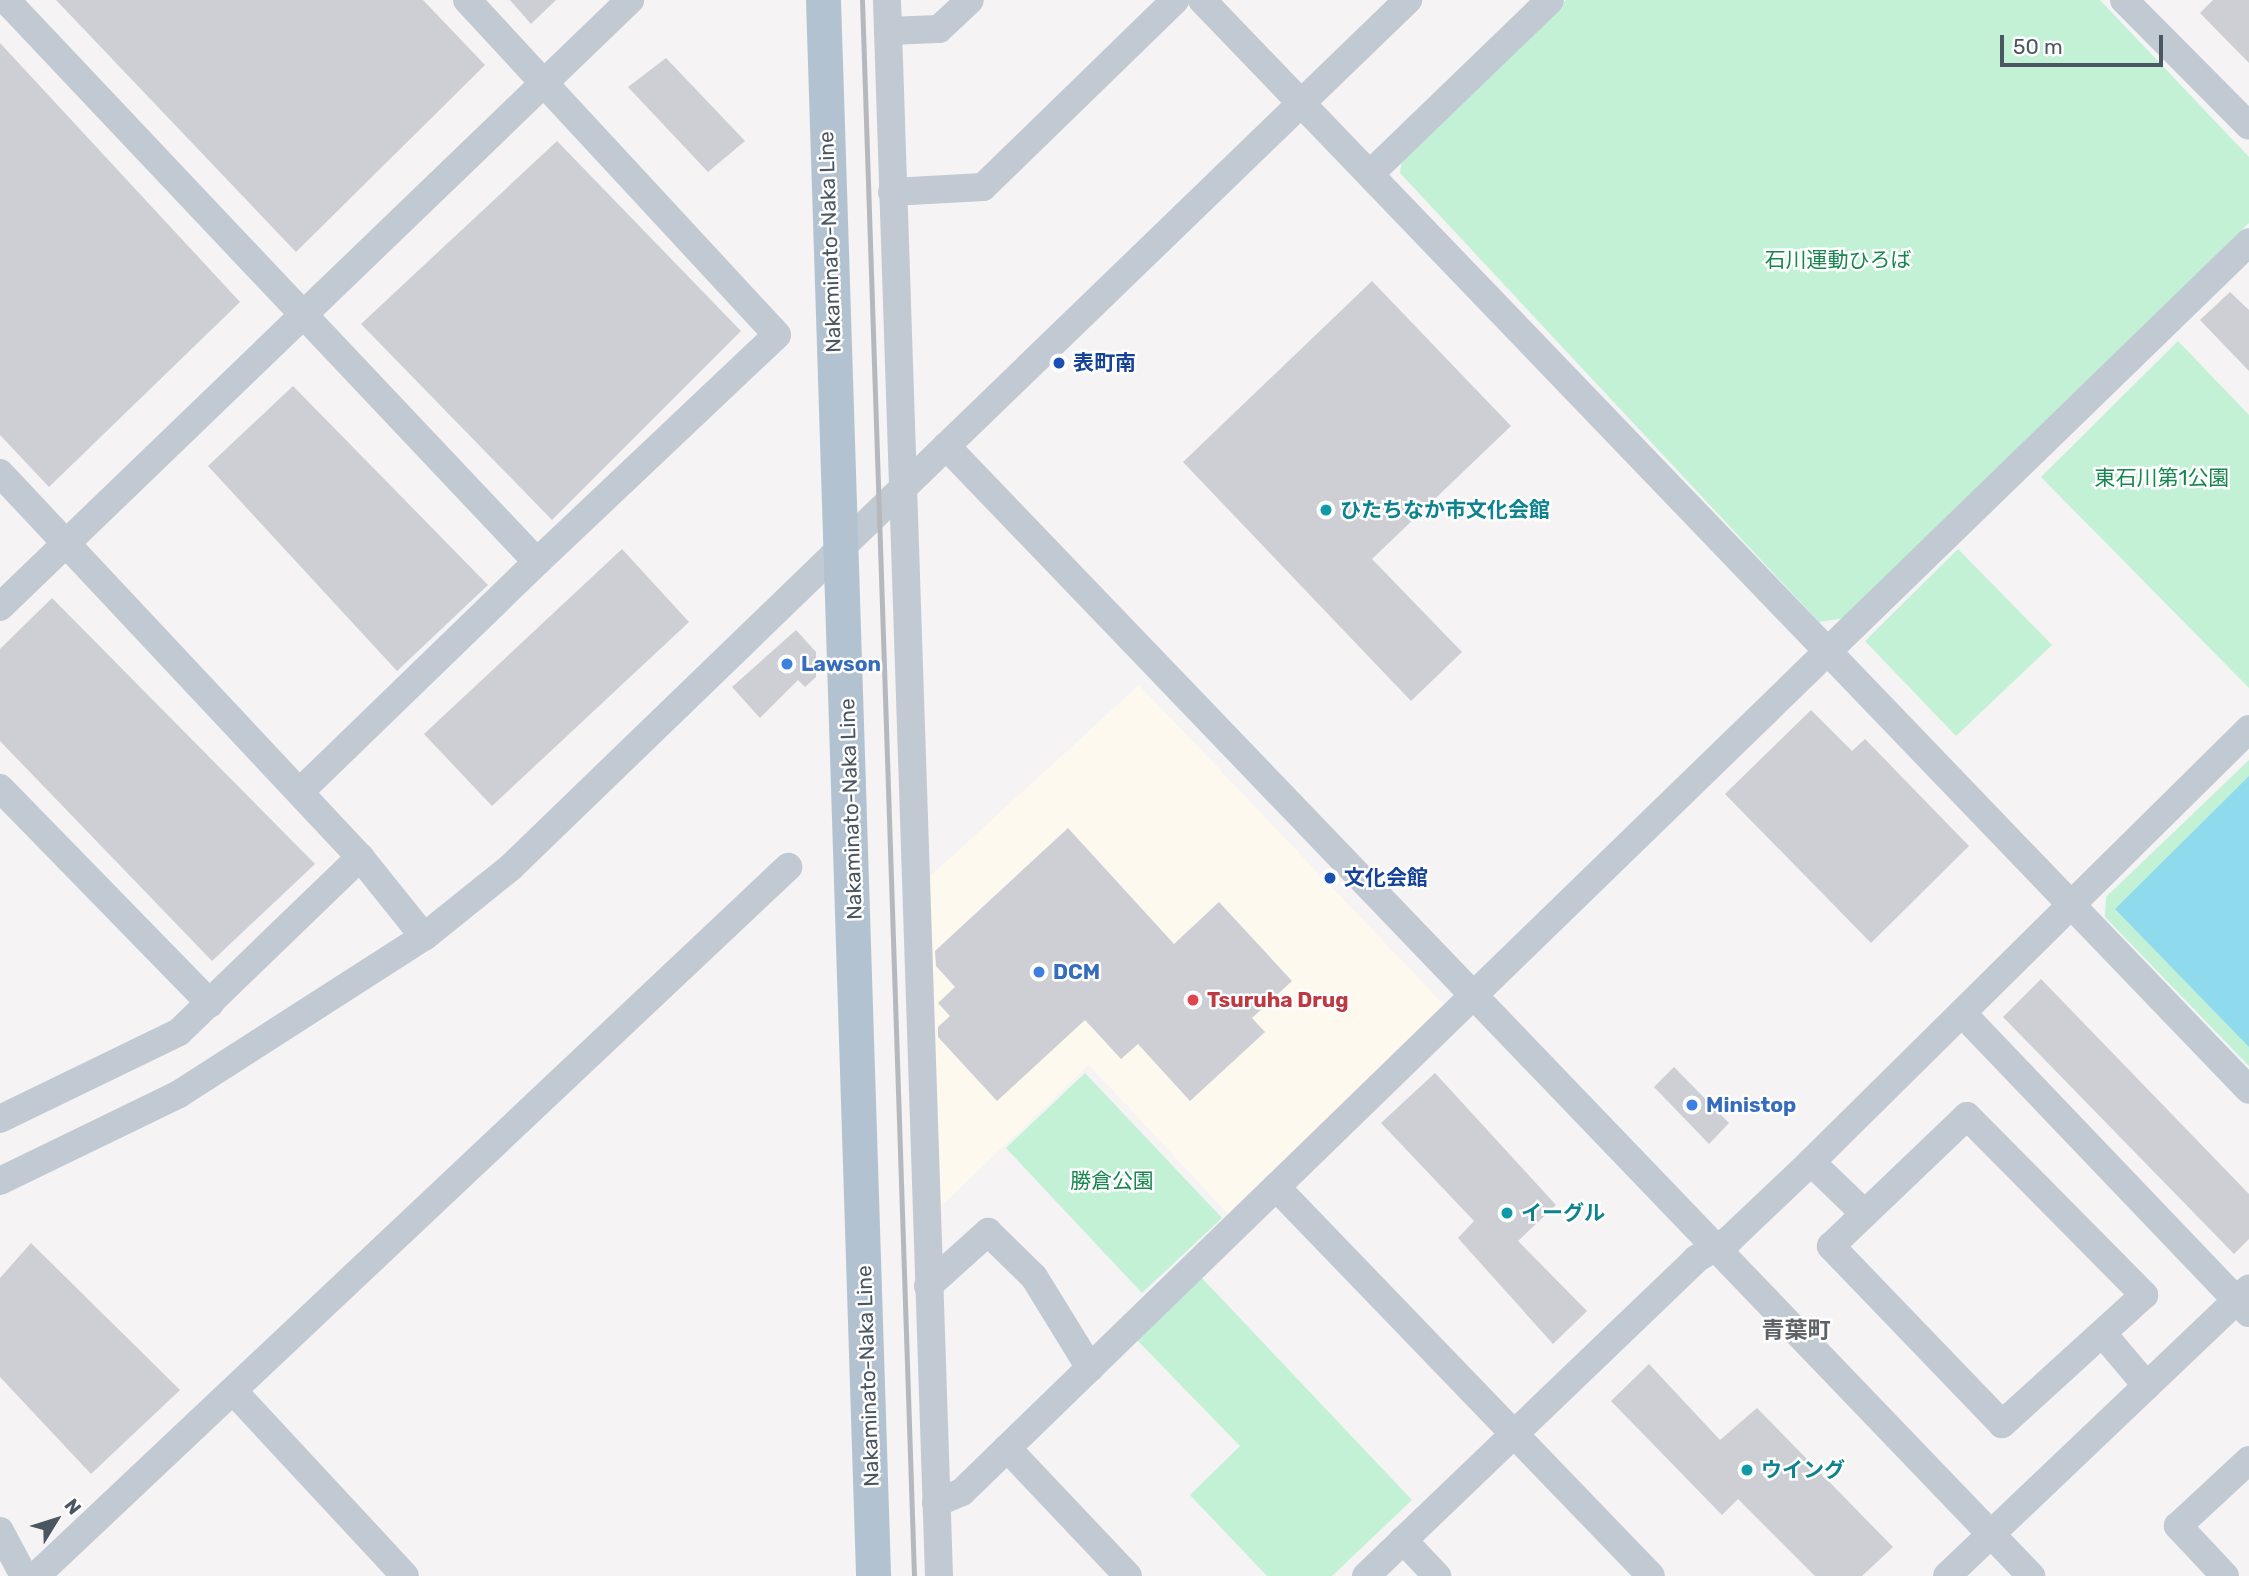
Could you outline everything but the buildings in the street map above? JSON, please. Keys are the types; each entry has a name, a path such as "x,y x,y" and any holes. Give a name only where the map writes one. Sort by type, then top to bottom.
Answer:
{"main road":[{"name":"Nakaminato-Naka Line","path":"823,0 873,1576"}],"street":[{"path":"6,0 306,313 537,562"},
{"path":"300,792 537,562 777,335 545,81 467,0"},
{"path":"0,607 630,0"},
{"path":"887,0 939,1576"},
{"path":"888,31 939,29 970,0"},
{"path":"892,192 983,187 1175,0"},
{"path":"1202,0 2249,1090"},
{"path":"0,1181 179,1094 424,937 612,775 946,446 1408,0"},
{"path":"1370,174 1550,0"},
{"path":"2128,1 2249,127"},
{"path":"936,1503 962,1492 2249,242"},
{"path":"946,446 2031,1576"},
{"path":"0,473 300,792 360,858 424,937"},
{"path":"1366,1576 1696,1259 1718,1248 1811,1161 1962,1013 2068,904 2249,729"},
{"path":"0,788 210,1003"},
{"path":"0,1119 179,1032 360,858"},
{"path":"36,1576 236,1394 788,867"},
{"path":"1947,1576 2147,1386 2245,1300 1962,1013"},
{"path":"1967,1116 2144,1295 2002,1424 1831,1246 1864,1213 1967,1116"},
{"path":"1811,1161 1864,1213"},
{"path":"1276,1187 1651,1576"},
{"path":"928,1286 988,1232 1034,1277 1090,1368"},
{"path":"2103,1334 2147,1386"},
{"path":"236,1394 405,1576"},
{"path":"1007,1448 1128,1576"},
{"path":"2225,1576 2178,1526 2249,1460"},
{"path":"0,1531 24,1576"},
{"path":"1403,1540 1437,1576"}],"shaded area":[{"path":"1139,685 1447,1008 1228,1214 1089,1065 936,1211 924,882"}],"green space":[{"name":"石川運動ひろば","path":"1566,0 2100,0 2249,157 2249,223 1844,618 1819,622 1400,173 1402,158"},
{"name":"東石川第1公園","path":"2178,341 2249,415 2249,688 2041,477"},
{"path":"1958,549 2052,645 1956,736 1865,641"},
{"path":"2249,760 2249,1066 2105,917 2106,897"},
{"name":"勝倉公園","path":"1085,1073 1222,1218 1142,1293 1006,1148"},
{"path":"1200,1276 1412,1500 1332,1576 1267,1576 1190,1495 1240,1446 1136,1339"}],"water":[{"path":"2249,776 2249,1047 2115,909"}],"railway":[{"path":"862,0 914,1576"}],"place":[{"name":"表町南","path":"1059,363"},
{"name":"ひたちなか市文化会館","path":"1326,510"},
{"name":"Lawson","path":"787,664"},
{"name":"文化会館","path":"1330,878"},
{"name":"DCM","path":"1039,972"},
{"name":"Tsuruha Drug","path":"1193,1000"},
{"name":"Ministop","path":"1692,1105"},
{"name":"イーグル","path":"1507,1213"},
{"name":"ウイング","path":"1747,1470"}],"district":[{"name":"青葉町","path":"1796,1330"}]}
